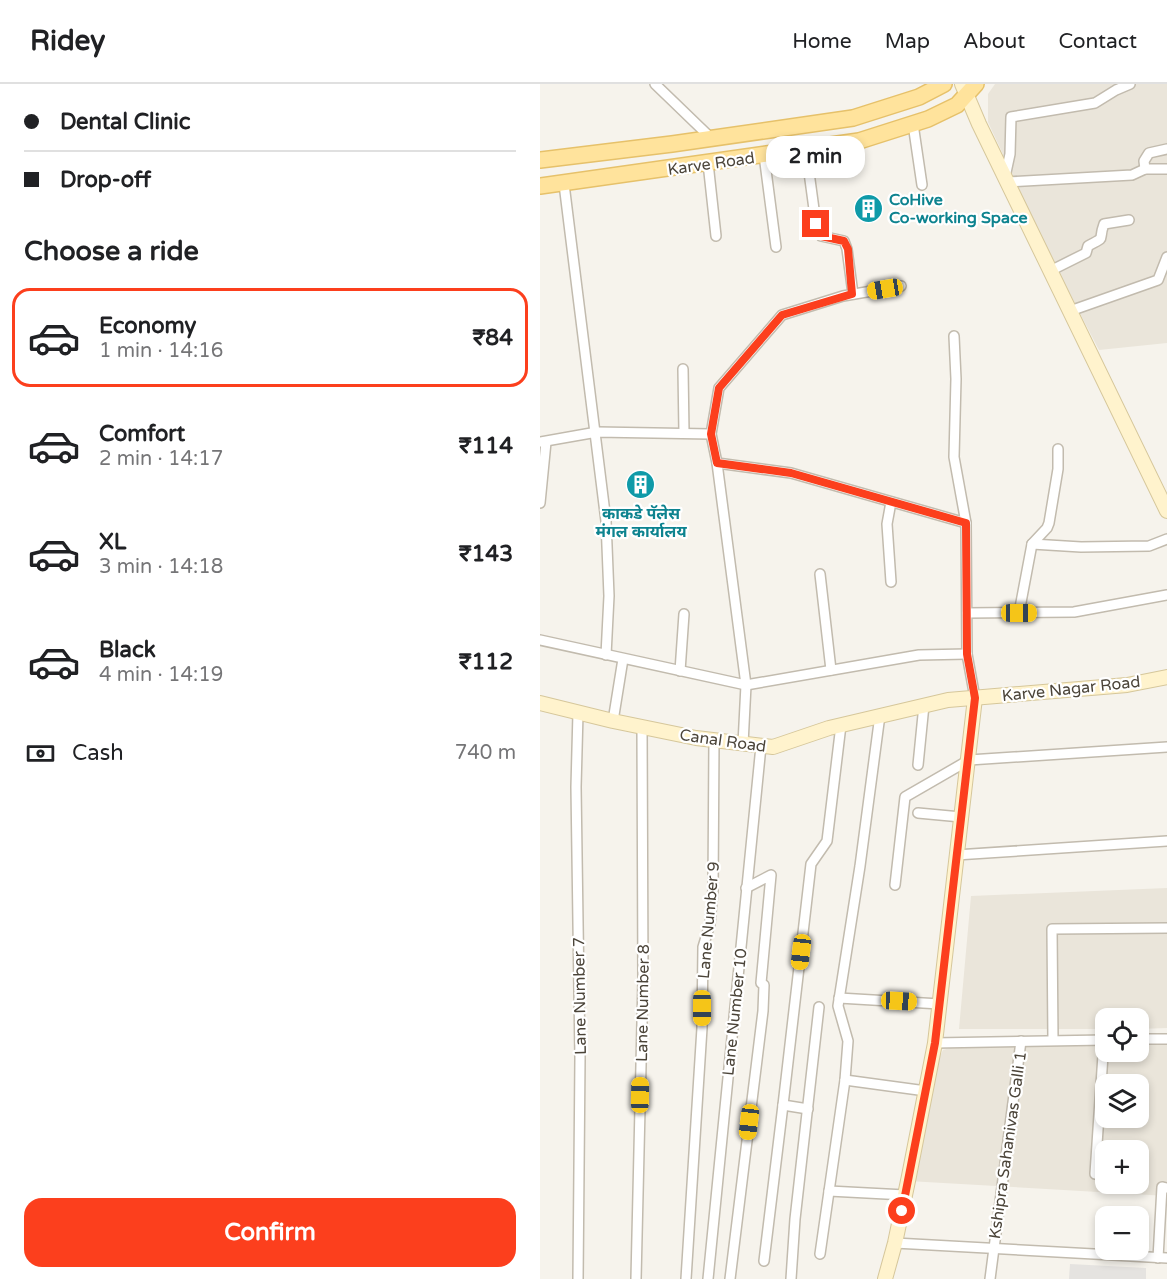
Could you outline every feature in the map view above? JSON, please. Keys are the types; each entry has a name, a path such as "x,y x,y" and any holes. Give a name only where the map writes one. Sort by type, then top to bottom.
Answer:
{"main road":[{"name":"Karve Road","path":"562,156 712,139 853,118 919,97 944,84"},
{"name":"Karve Road","path":"564,184 859,141 928,119 957,105 968,87"},
{"path":"540,160 562,156"},
{"path":"540,186 564,184"}],"street":[{"path":"655,84 712,139"},
{"path":"1006,180 1010,154 1011,117 1095,103 1130,84"},
{"path":"968,87 979,124 1167,511"},
{"path":"913,124 922,185"},
{"path":"1145,169 1143,161 1149,153 1167,149"},
{"path":"806,150 816,224 821,236 844,241 848,249 852,294"},
{"name":"Karve Road","path":"540,153 562,156"},
{"path":"764,155 776,247"},
{"path":"708,163 716,236"},
{"path":"1006,180 1132,175 1145,169 1167,169"},
{"path":"564,184 597,432 606,521 609,596 606,655"},
{"name":"Karve Road","path":"540,192 564,184"},
{"path":"1050,271 1086,253 1088,246 1098,242 1103,236 1104,224 1129,220"},
{"path":"1070,311 1158,280 1167,257"},
{"path":"743,744 746,685 717,463 711,434 719,388 782,315 852,294 902,286"},
{"path":"885,1279 895,1243 935,1043 975,698 967,654 966,523 954,457 956,380 954,336"},
{"path":"683,369 684,433"},
{"path":"540,503 543,442 597,432 711,434"},
{"path":"1019,613 1032,544 1049,523 1058,469 1058,449"},
{"path":"717,463 791,473 966,523"},
{"path":"891,502 886,524 891,582"},
{"path":"1032,544 1081,547 1149,546 1167,538"},
{"path":"820,574 831,670"},
{"path":"967,613 1074,612 1167,595"},
{"path":"680,671 684,614"},
{"path":"540,640 746,685 919,655 967,654"},
{"path":"614,721 623,658"},
{"name":"Karve Nagar Road","path":"975,698 1127,685 1167,677"},
{"name":"Canal Road","path":"540,703 642,727 714,740 773,747 880,715 948,700 975,698"},
{"path":"918,765 924,705"},
{"name":"Lane Number 7","path":"578,713 576,788 580,1058 578,1279"},
{"path":"820,1254 845,1080 848,1041 838,1006 880,715"},
{"path":"764,1261 812,864 827,841 841,725"},
{"name":"Lane Number 8","path":"636,1279 644,980 642,727"},
{"name":"Lane Number 9","path":"686,1279 702,1028 703,947 711,924 713,890 714,740"},
{"name":"Lane Number 10","path":"708,1279 761,746"},
{"path":"895,885 905,797 969,760 1167,747"},
{"path":"918,813 962,817"},
{"path":"957,855 1167,841"},
{"path":"730,1279 764,1000 764,985 761,983 771,876 746,888"},
{"path":"1053,1040 1052,929 1167,928"},
{"path":"839,998 940,1004"},
{"path":"791,1279 795,1219 819,1007"},
{"path":"1149,1039 1167,1039"},
{"path":"935,1043 1095,1040"},
{"name":"Kshipra Sahanivas Galli 1","path":"990,1279 1020,1041"},
{"path":"1098,1140 1103,1062"},
{"path":"845,1080 926,1091"},
{"path":"783,1106 808,1108"},
{"path":"895,1243 1162,1258 1162,1187 1167,1188"},
{"path":"829,1191 905,1195"}],"shaded area":[{"path":"995,84 1167,84 1167,343 1099,350 1050,256 988,122 988,94"},
{"path":"1167,888 1167,1028 1149,1029 1149,1008 1095,1008 1095,1029 959,1029 971,896"},
{"path":"1149,1044 1167,1044 1167,1196 1132,1194 1149,1194 1149,1140 1095,1140 1095,1192 908,1181 940,1056 943,1050 957,1046 1095,1045 1095,1062 1149,1062"},
{"path":"1070,1264 1146,1268 1146,1279 1069,1279"}],"place":[{"name":"CoHive Co-working Space","path":"868,208"},
{"name":"काकडे पॅलेस मंगल कार्यालय","path":"641,485"}],"route":[{"path":"816,224 821,236 844,241 848,249 852,294 782,315 719,388 711,434 717,463 791,473 966,523 967,654 975,698 935,1043 902,1211"}]}
